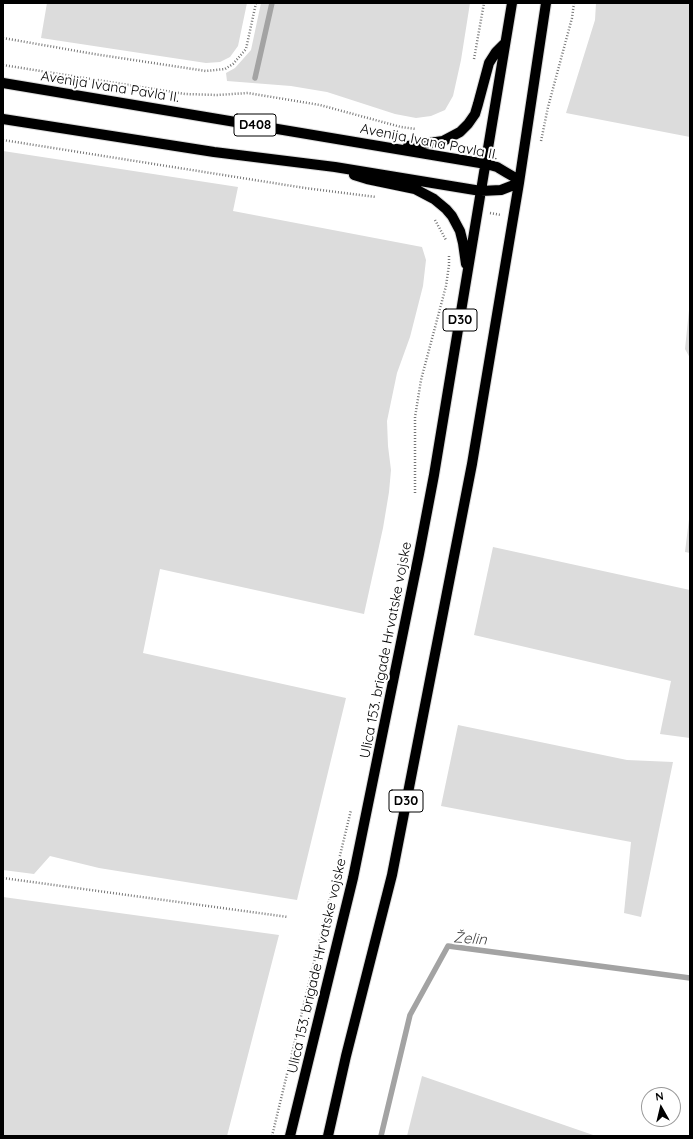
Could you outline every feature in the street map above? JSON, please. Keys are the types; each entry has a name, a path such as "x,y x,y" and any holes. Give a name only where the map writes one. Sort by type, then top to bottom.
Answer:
{"main road":[{"name":"D30","path":"486,164 512,3"},
{"name":"D30","path":"328,1136 346,1056 392,875 472,464 519,184 546,3"},
{"path":"394,148 443,141 460,132 475,114 489,63 496,52 505,43"},
{"name":"Avenija Ivana Pavla II.","path":"3,83 486,164 497,167 507,173 519,184"},
{"name":"D408","path":"3,119 214,152 335,167 481,191 501,190 519,184"},
{"name":"Ulica 153. brigade Hrvatske vojske","path":"290,1136 354,878 390,704 434,476 486,164"},
{"path":"335,167 367,179 415,189 434,199 452,216 460,231 467,276"}],"path":[{"path":"3,38 206,71 225,69 233,64 246,49 256,3"},
{"path":"473,64 484,3"},
{"path":"3,65 185,94 217,96 248,93 320,105 401,127 418,130"},
{"path":"3,140 305,188 381,198"},
{"path":"434,219 443,232 447,242"},
{"path":"415,499 415,417 421,380 446,286 449,254"},
{"path":"272,1136 352,803"},
{"path":"3,878 288,917"}],"shaded area":[{"path":"47,3 247,3 238,46 230,57 220,62 206,63 41,38"},
{"path":"261,3 470,3 461,60 453,96 445,110 431,116 416,118 395,114 327,92 291,86 227,81 226,73 235,68 251,50"},
{"path":"596,3 690,3 690,137 566,113 595,20"},
{"path":"3,151 238,187 233,211 422,247 426,260 423,286 410,337 397,373 387,421 391,470 389,492 383,528 364,614 160,569 143,653 346,698 297,900 99,868 50,856 34,874 3,870"},
{"path":"689,310 690,311 690,358 685,349"},
{"path":"690,511 690,553 685,552"},
{"path":"493,547 690,590 690,738 660,734 671,681 474,635"},
{"path":"458,725 627,760 673,762 641,917 624,913 631,842 441,806"},
{"path":"3,897 279,935 227,1136 3,1136"},
{"path":"422,1076 596,1136 407,1136"}],"waterway":[{"path":"255,78 272,3"},
{"name":"Želin","path":"381,1136 410,1015 448,946 690,978"}]}
